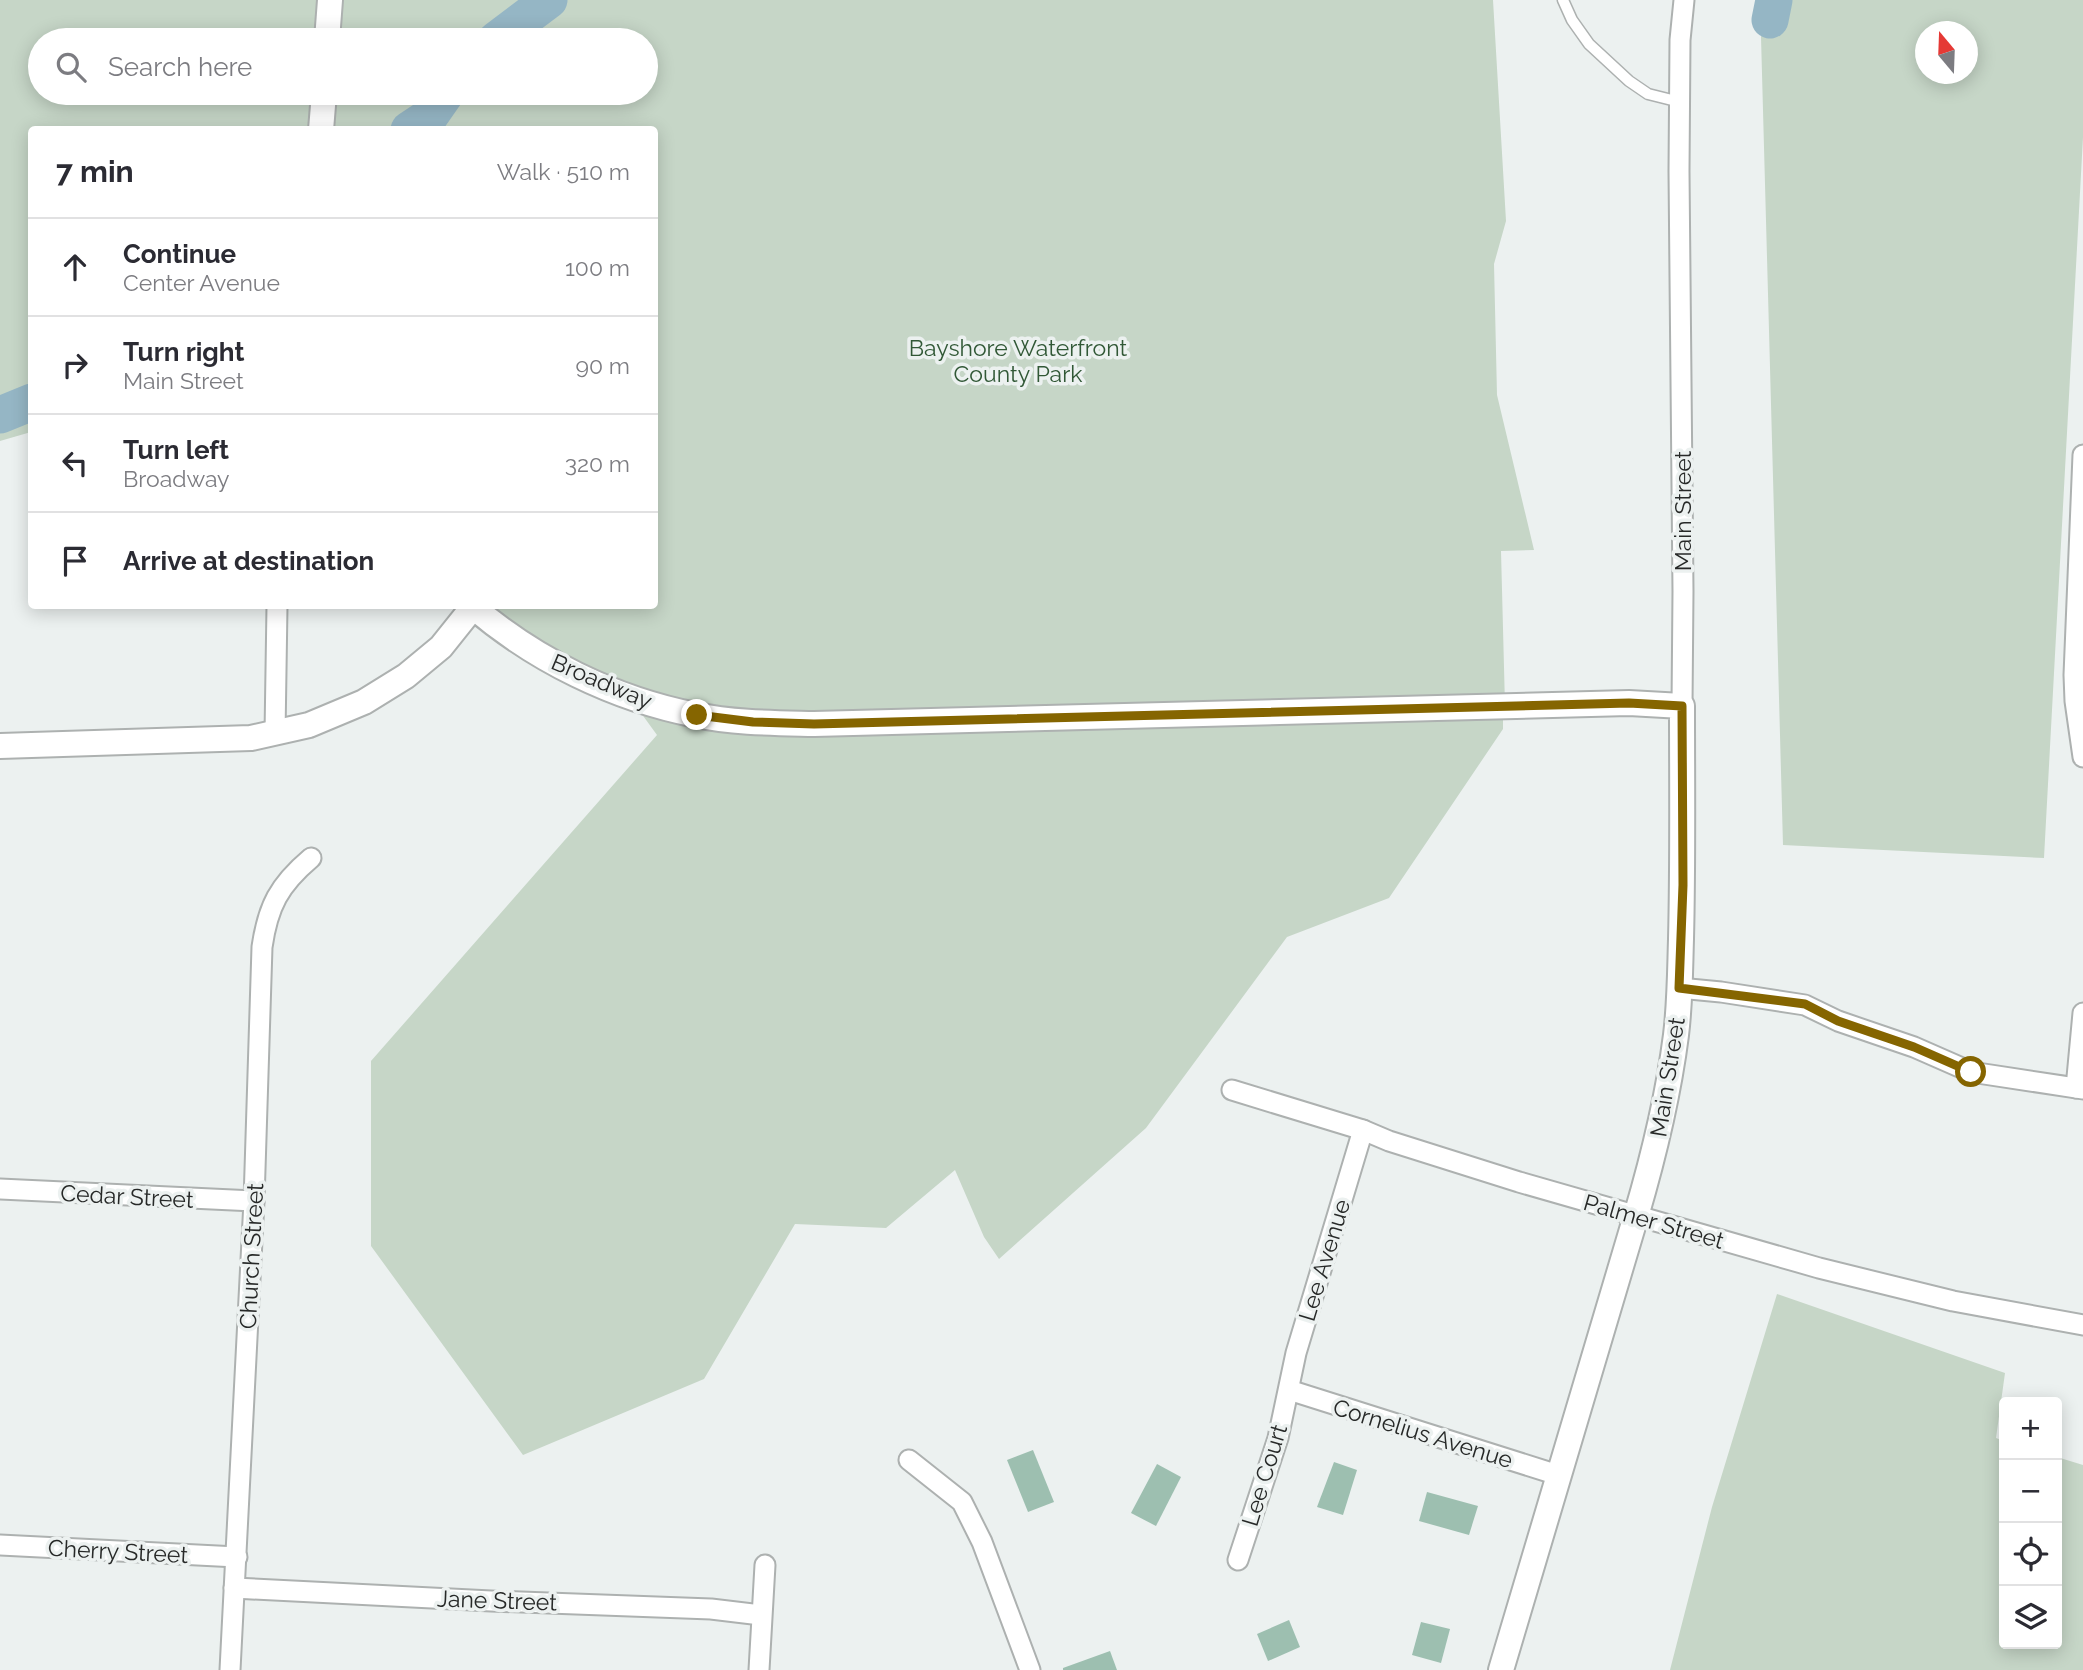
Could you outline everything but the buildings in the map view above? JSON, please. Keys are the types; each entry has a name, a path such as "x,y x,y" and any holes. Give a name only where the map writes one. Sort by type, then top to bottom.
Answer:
{"street":[{"path":"328,28 330,0"},
{"name":"Main Street","path":"1501,1670 1658,1141 1676,1032 1683,885 1680,40 1684,0"},
{"path":"321,126 323,105"},
{"path":"2083,455 2074,675 2083,757"},
{"path":"275,734 277,609"},
{"name":"Broadway","path":"0,746 221,739 275,734 309,725 364,702 406,676 440,647 470,609"},
{"name":"Broadway","path":"476,609 530,649 607,688 642,701 697,715 753,722 814,724 1629,703 1682,706"},
{"name":"Church Street","path":"230,1670 254,1201 262,960 265,930 272,902 293,873 311,858"},
{"path":"1679,988 1805,1004 1838,1021 1914,1047 1971,1072 2080,1089 2083,1013"},
{"name":"Palmer Street","path":"1232,1090 1519,1182 1819,1268 1953,1301 2083,1325"},
{"name":"Lee Avenue","path":"1289,1391 1296,1353 1363,1130"},
{"name":"Cedar Street","path":"0,1189 254,1201"},
{"name":"Cornelius Avenue","path":"1289,1391 1558,1475"},
{"name":"Lee Court","path":"1238,1560 1278,1438 1289,1391"},
{"path":"909,1460 962,1502 968,1510 1030,1670"},
{"name":"Cherry Street","path":"0,1545 237,1557"},
{"path":"759,1670 765,1565"},
{"name":"Jane Street","path":"234,1588 711,1609 761,1615"}],"lane":[{"path":"1563,0 1572,20 1589,44 1629,81 1648,94 1680,102"}],"green space":[{"name":"Bayshore Waterfront County Park","path":"0,0 1493,0 1506,221 1494,264 1497,395 1534,550 1501,551 1505,706 1503,729 1389,898 1287,937 1146,1128 999,1259 984,1237 955,1170 886,1228 795,1224 704,1379 523,1455 371,1246 371,1061 657,735 625,691 477,609 658,609 658,126 28,126 28,433 0,441"},
{"path":"1760,0 2083,0 2083,137 2044,858 1783,845"},
{"path":"1777,1294 2005,1373 2002,1397 1999,1397 1996,1438 1999,1439 1999,1649 2062,1649 2062,1459 2083,1465 2083,1670 1670,1670 1712,1507"}],"waterway":[{"path":"512,28 549,0"},
{"path":"1770,20 1774,0"},
{"path":"415,126 430,116 438,105"},
{"path":"0,415 28,404"}],"route":[{"path":"697,715 753,722 814,724 1629,703 1682,706 1683,885 1679,988 1805,1004 1838,1021 1914,1047 1971,1072"}]}
